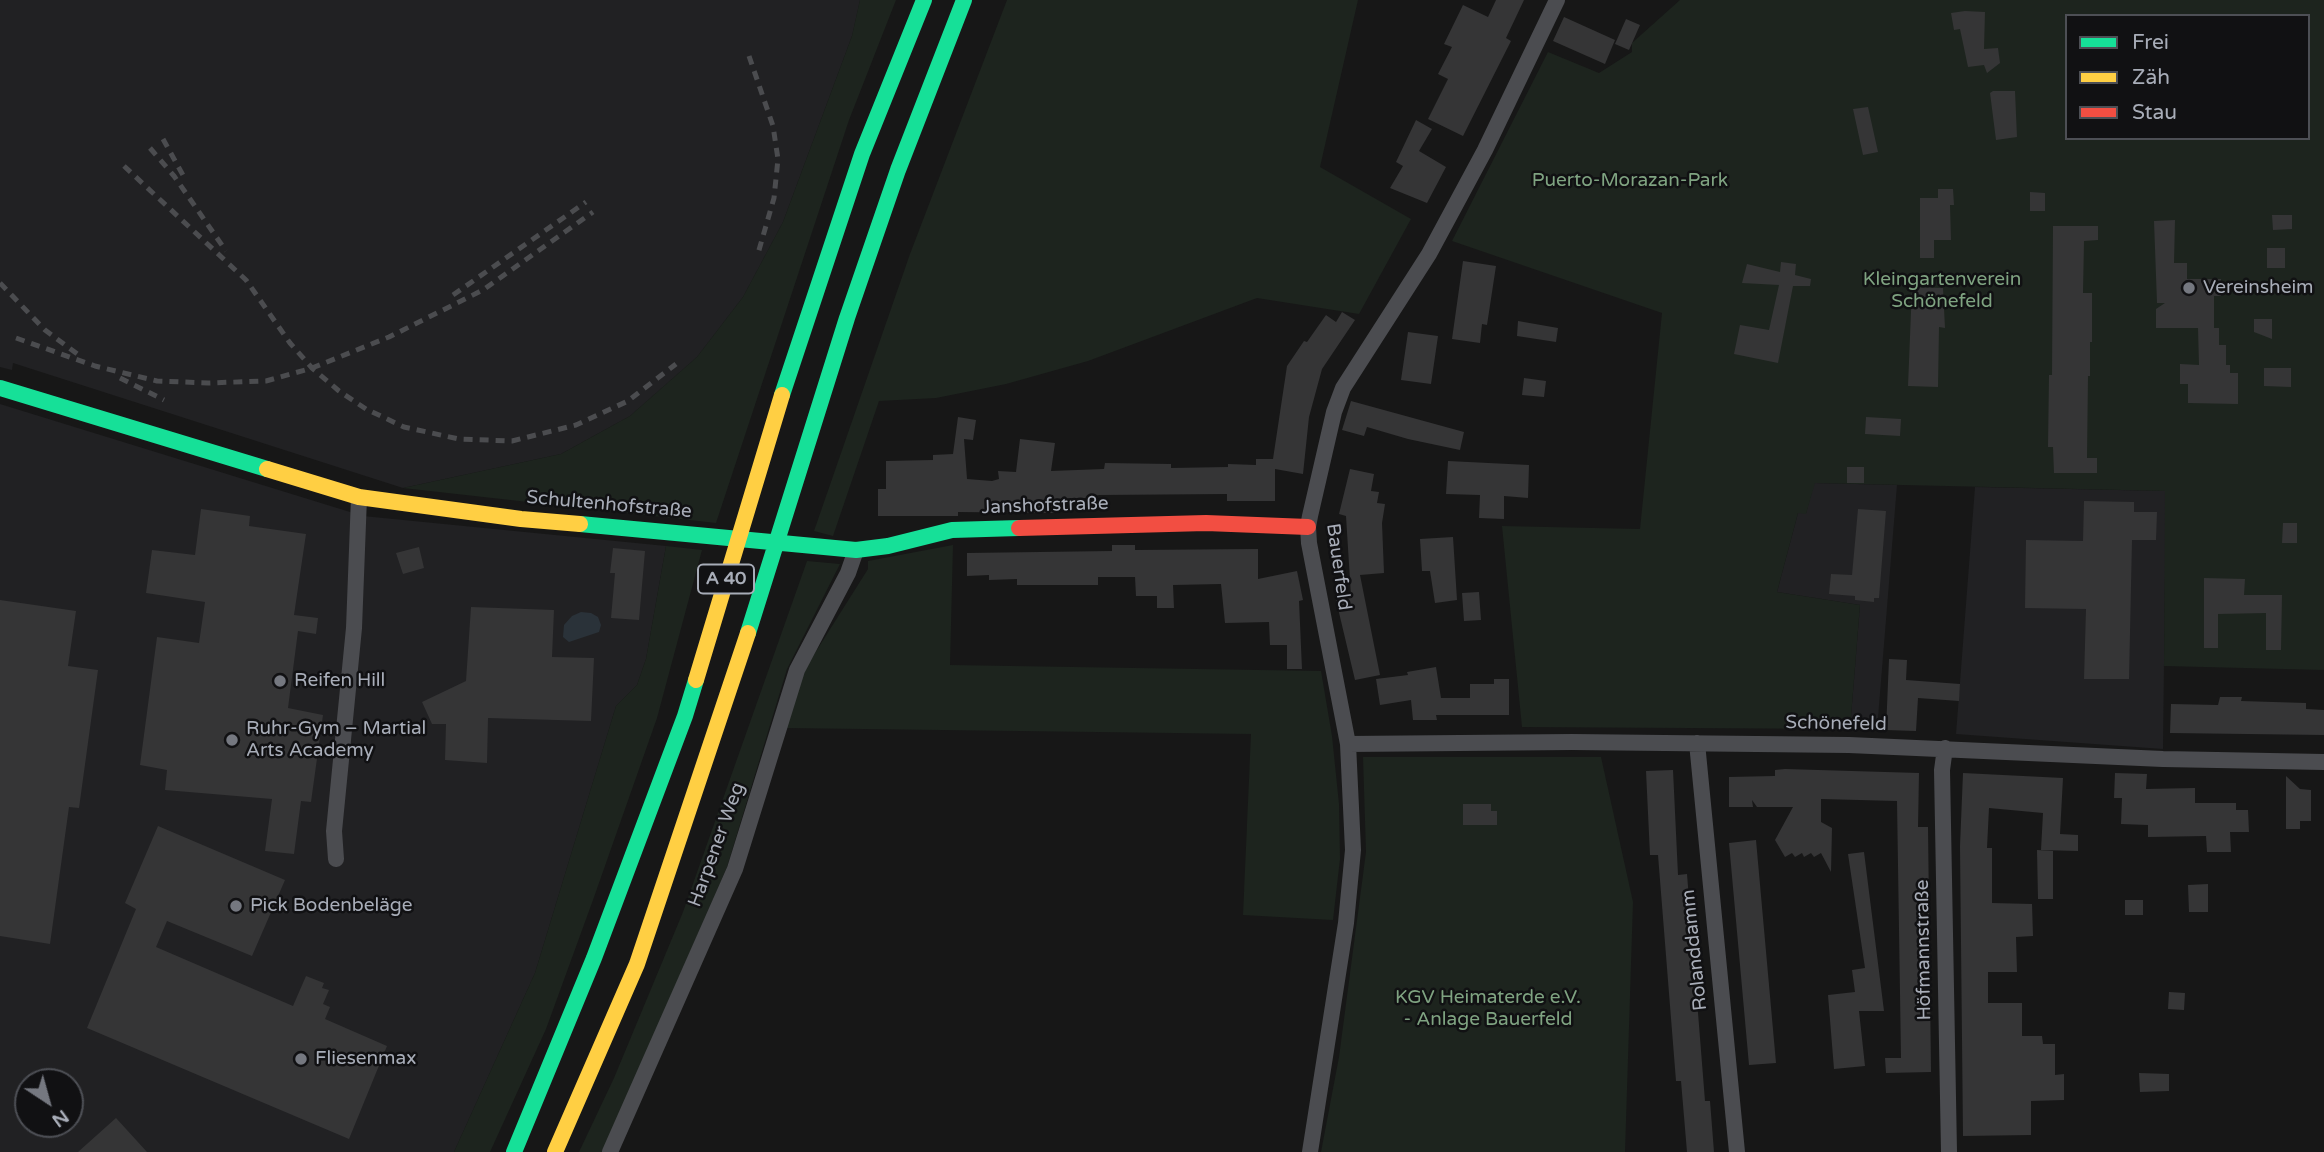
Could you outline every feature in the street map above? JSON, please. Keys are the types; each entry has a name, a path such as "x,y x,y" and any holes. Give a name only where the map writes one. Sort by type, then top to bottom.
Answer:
{"main road":[{"name":"A 40","path":"514,1152 594,958 685,716 762,456 862,155 924,0"},
{"name":"A 40","path":"555,1152 637,964 722,716 851,305 903,158 964,0"},
{"name":"Schultenhofstraße","path":"0,388 359,497 521,519 856,550"},
{"name":"Janshofstraße","path":"856,550 888,546 952,530 1238,523 1308,527"}],"street":[{"name":"Bauerfeld","path":"1310,1152 1352,872 1353,826 1348,744 1308,527 1334,412 1343,388 1429,254 1513,95 1557,0"},
{"path":"336,859 334,831 354,628 359,497"},
{"name":"Harpener Weg","path":"610,1152 735,869 797,670 848,573 856,550"},
{"name":"Schönefeld","path":"1348,744 1696,743 1945,748 2163,759 2324,762"},
{"name":"Rolanddamm","path":"1696,743 1737,1152"},
{"name":"Höfmannstraße","path":"1945,748 1942,770 1949,1152"}],"shaded area":[{"path":"0,0 860,0 852,36 783,222 743,297 697,357 630,416 561,454 403,488 13,363 12,370 0,367"},
{"path":"0,404 363,516 666,546 646,659 637,685 616,706 535,973 454,1152 0,1152"},
{"path":"1814,483 1897,485 1877,730 1850,729 1860,605 1777,592 1798,513 1806,513"},
{"path":"1975,487 2166,491 2163,749 1956,734"},
{"path":"581,612 598,617 601,625 599,632 569,642 563,637 564,625 572,616"}],"green space":[{"path":"860,0 896,0 849,120 716,523 403,488 561,454 630,416 697,357 743,297 783,222 852,36"},
{"path":"1007,0 1358,0 1320,167 1411,219 1359,314 1257,298 1088,361 1006,384 936,398 879,401 833,536 814,531 910,254"},
{"name":"Kleingartenverein Schönefeld","path":"1680,0 2324,0 2324,670 2164,666 2165,491 1815,483 1806,514 1798,513 1777,592 1860,605 1850,729 1522,727 1502,526 1640,529 1662,313 1452,241 1548,52 1599,73 1632,52 1632,43"},
{"path":"953,545 950,665 1321,671 1332,736 1339,804 1340,859 1333,920 1243,915 1251,734 785,728 794,695 810,661 868,569 868,561"},
{"path":"666,546 702,550 657,718 546,1029 490,1152 454,1152 535,973 616,706 637,685 646,659"},
{"path":"807,561 840,564 787,669 727,867 603,1152 579,1152 614,1078 683,912"},
{"name":"KGV Heimaterde e.V. - Anlage Bauerfeld","path":"1363,757 1601,757 1633,902 1625,1152 1321,1152 1339,1057 1366,852"}],"building":[{"path":"1496,0 1524,0 1506,38 1511,41 1463,136 1428,119 1448,79 1438,74 1452,47 1444,44 1463,5 1488,17"},
{"path":"1985,12 1984,49 1998,48 2000,63 1987,73 1984,65 1968,67 1960,29 1954,30 1951,13"},
{"path":"1564,17 1615,40 1605,64 1553,41"},
{"path":"1626,19 1640,25 1629,50 1615,44"},
{"path":"2015,91 2017,137 1996,140 1990,93"},
{"path":"1868,107 1878,152 1863,155 1853,109"},
{"path":"1416,120 1432,129 1419,151 1446,167 1427,203 1390,188 1403,166 1396,162"},
{"path":"1938,189 1953,189 1954,205 1950,205 1951,240 1934,240 1934,258 1920,258 1920,198 1938,198"},
{"path":"2030,192 2045,193 2045,211 2030,211"},
{"path":"2272,215 2292,215 2292,229 2273,230"},
{"path":"2175,220 2174,263 2187,263 2187,279 2221,279 2221,296 2214,296 2214,328 2219,328 2219,345 2226,345 2226,365 2230,365 2230,373 2238,373 2238,404 2188,403 2188,384 2180,384 2180,364 2199,365 2198,328 2156,328 2156,309 2165,303 2157,303 2154,221"},
{"path":"2053,226 2098,226 2098,240 2084,241 2083,293 2092,293 2087,458 2097,458 2097,473 2054,473 2053,447 2048,447 2049,375 2052,375"},
{"path":"2267,248 2285,248 2285,268 2267,268"},
{"path":"1463,261 1496,266 1487,325 1482,324 1480,343 1452,339"},
{"path":"1781,262 1796,264 1795,275 1811,279 1810,286 1793,286 1778,363 1734,354 1740,325 1769,330 1779,285 1742,283 1747,264 1780,272"},
{"path":"1912,287 1943,288 1945,328 1939,327 1938,387 1908,386"},
{"path":"1342,312 1355,320 1322,369 1309,417 1303,474 1275,469 1275,501 1227,501 1227,494 1099,495 1055,499 1055,513 958,512 958,516 878,516 878,489 886,489 886,461 933,460 933,455 953,454 958,417 976,420 973,440 964,439 967,479 992,481 999,479 998,471 1016,472 1020,439 1055,443 1051,471 1104,469 1105,463 1171,464 1171,468 1228,467 1228,464 1256,465 1256,459 1273,459 1287,366 1326,315 1336,322"},
{"path":"2254,319 2272,319 2272,339 2254,332"},
{"path":"1518,321 1558,328 1556,342 1517,336"},
{"path":"1408,332 1438,336 1431,384 1401,380"},
{"path":"2264,368 2291,368 2291,387 2264,386"},
{"path":"1524,378 1546,381 1544,397 1522,395"},
{"path":"1351,401 1464,432 1460,450 1367,427 1364,436 1342,430"},
{"path":"1866,417 1901,419 1900,436 1865,434"},
{"path":"1448,461 1529,465 1528,498 1504,496 1504,519 1479,518 1480,495 1446,494"},
{"path":"1847,467 1864,467 1864,483 1847,483"},
{"path":"1350,469 1374,474 1371,491 1379,492 1377,503 1385,504 1382,523 1384,573 1360,575 1380,675 1355,680 1336,600 1351,596 1346,516 1339,514"},
{"path":"2084,501 2134,502 2134,512 2157,512 2156,540 2132,540 2129,679 2084,679 2086,609 2025,608 2026,540 2083,541"},
{"path":"201,509 250,516 249,526 306,534 294,615 318,618 316,634 298,631 288,708 323,715 311,802 301,801 294,854 265,851 272,799 165,790 167,770 140,765 157,637 199,643 205,602 146,593 152,550 195,555"},
{"path":"1858,509 1886,511 1879,598 1874,598 1874,602 1855,600 1855,596 1829,594 1831,574 1852,575"},
{"path":"2283,523 2297,523 2297,543 2282,543"},
{"path":"1453,537 1457,600 1435,603 1430,571 1422,571 1420,539"},
{"path":"1112,545 1135,545 1135,550 1258,549 1258,579 1297,571 1303,600 1299,601 1302,669 1287,669 1287,645 1270,645 1269,622 1225,623 1221,584 1173,585 1174,608 1157,608 1157,596 1136,596 1135,577 1098,577 1098,585 1017,585 1017,579 989,580 989,575 967,576 967,553 1112,551"},
{"path":"419,547 424,568 403,574 396,553"},
{"path":"613,548 645,551 639,620 611,618 615,573 610,573"},
{"path":"2204,578 2245,579 2244,595 2282,595 2281,650 2266,650 2266,613 2218,614 2218,648 2204,648"},
{"path":"1479,592 1481,620 1464,621 1462,593"},
{"path":"0,600 76,611 68,666 98,670 79,808 69,807 50,944 0,936"},
{"path":"471,607 554,610 552,657 594,658 591,721 488,718 487,763 445,760 446,724 432,724 422,702 466,681"},
{"path":"1889,659 1907,660 1906,680 1960,684 1959,701 1918,698 1916,731 1886,730"},
{"path":"1436,667 1441,698 1470,698 1470,684 1494,684 1494,679 1509,679 1509,715 1436,715 1437,720 1413,720 1411,700 1380,705 1376,679 1408,675 1407,672"},
{"path":"2220,697 2242,697 2241,701 2306,703 2306,709 2324,710 2324,735 2170,733 2171,704 2218,705"},
{"path":"1673,770 1678,875 1687,874 1705,1101 1710,1101 1714,1152 1687,1152 1681,1081 1676,1081 1658,855 1650,855 1646,771"},
{"path":"1775,770 1919,773 1918,827 1928,827 1931,1072 1886,1073 1885,1058 1901,1058 1897,801 1821,799 1821,822 1832,828 1831,872 1821,853 1814,857 1811,853 1804,857 1802,853 1795,857 1792,853 1785,857 1775,840 1793,807 1757,807 1752,800 1753,807 1729,807 1729,777 1775,776"},
{"path":"1963,773 2063,778 2060,834 2078,835 2078,851 2041,850 2043,813 1989,808 1987,848 1992,848 1992,903 2032,904 2033,936 2016,937 2017,972 1988,972 1988,1003 2022,1003 2022,1036 2042,1036 2043,1044 2055,1044 2055,1075 2064,1074 2064,1100 2031,1101 2031,1135 1963,1136 1960,846"},
{"path":"2115,773 2147,774 2146,789 2195,788 2195,803 2236,803 2236,810 2248,810 2249,832 2230,832 2231,852 2207,852 2206,836 2148,837 2148,825 2121,824 2122,798 2114,798"},
{"path":"2286,776 2300,789 2311,790 2311,821 2300,821 2300,829 2286,829"},
{"path":"1463,804 1491,804 1491,811 1497,811 1497,825 1463,825"},
{"path":"158,826 285,880 252,956 167,921 156,947 293,1006 306,976 324,983 322,988 329,990 323,1004 330,1007 325,1019 387,1046 349,1139 87,1028 136,909 125,903"},
{"path":"1756,840 1776,1063 1749,1065 1729,843"},
{"path":"2037,850 2053,851 2053,899 2038,899"},
{"path":"1864,852 1884,1011 1859,1011 1865,1066 1834,1069 1828,995 1855,992 1852,970 1865,968 1848,854"},
{"path":"2208,884 2208,912 2189,912 2188,885"},
{"path":"2125,900 2143,900 2143,915 2125,915"},
{"path":"2169,992 2185,993 2184,1010 2168,1009"},
{"path":"2139,1073 2169,1074 2169,1091 2140,1092"},
{"path":"116,1118 147,1152 78,1152"}],"railway":[{"path":"749,56 773,126 778,159 774,198 757,257"},
{"path":"163,139 184,177"},
{"path":"150,148 174,176 226,251"},
{"path":"124,166 246,280 290,343 312,368 366,409 404,427 459,439 512,441 576,425 628,401 676,364"},
{"path":"453,295 586,202"},
{"path":"16,338 95,366 157,381 266,381 312,368 389,337 483,290 593,212"},
{"path":"0,283 45,330 80,356"},
{"path":"120,378 164,400"}],"traffic: fast":[{"path":"782,395 862,154 924,0"},
{"path":"748,633 847,318 898,170 964,0"},
{"path":"0,388 267,469"},
{"path":"580,524 856,550 888,546 952,530 1019,528"},
{"path":"514,1152 594,958 696,680"}],"traffic: slow":[{"path":"696,680 782,395"},
{"path":"267,469 359,497 521,519 580,524"},
{"path":"555,1152 637,964 748,633"}],"traffic: jam":[{"path":"1019,528 1206,523 1308,527"}],"place":[{"name":"Vereinsheim","path":"2189,288"},
{"name":"Reifen Hill","path":"280,681"},
{"name":"Ruhr-Gym – Martial Arts Academy","path":"232,740"},
{"name":"Pick Bodenbeläge","path":"236,906"},
{"name":"Fliesenmax","path":"301,1059"}],"park label":[{"name":"Puerto-Morazan-Park","path":"1630,181"}]}
